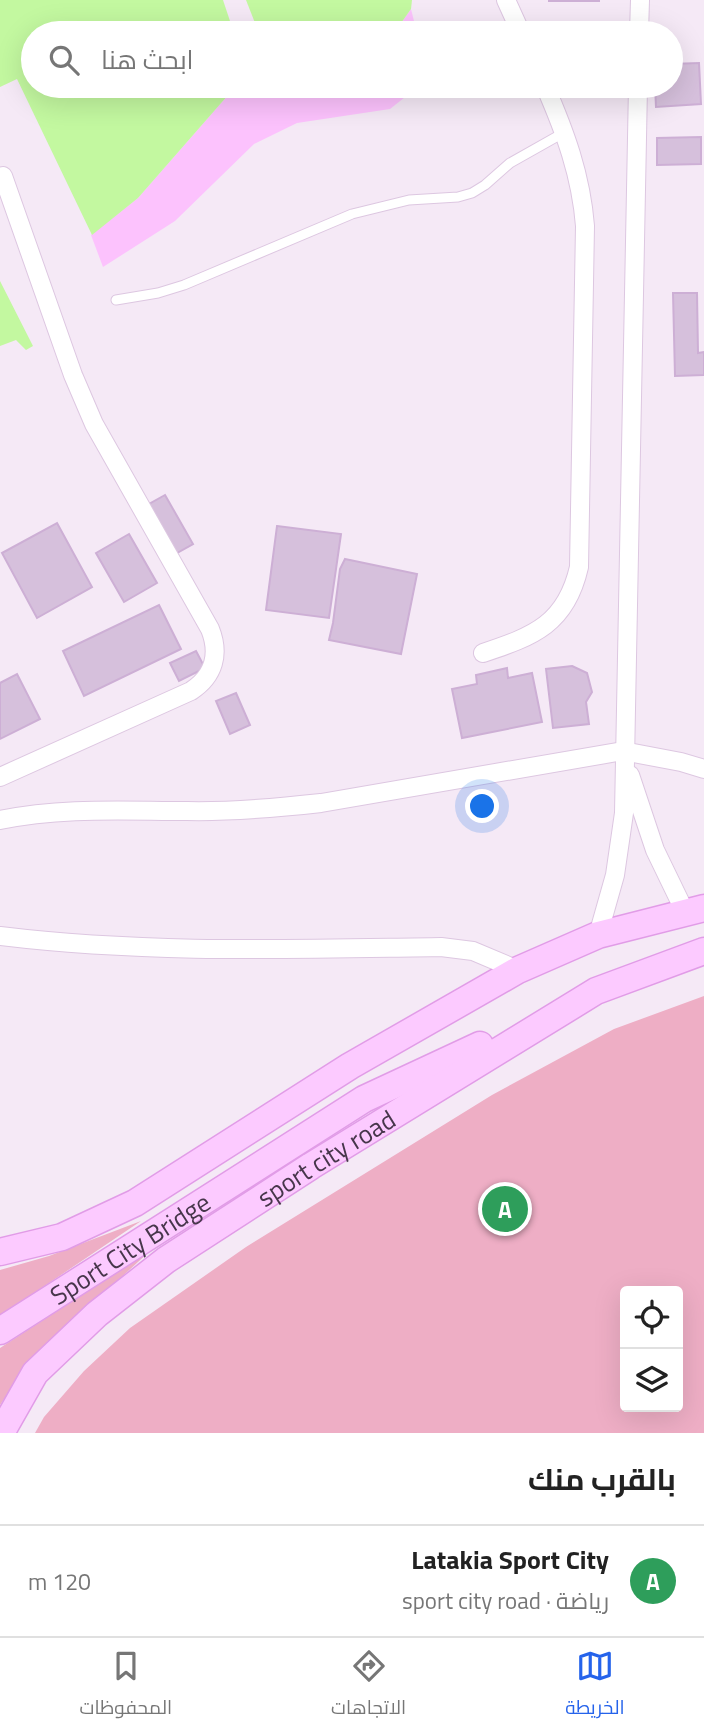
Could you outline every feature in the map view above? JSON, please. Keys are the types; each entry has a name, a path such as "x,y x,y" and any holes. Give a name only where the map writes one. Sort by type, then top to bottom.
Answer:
{"main road":[{"path":"0,1252 62,1237 135,1203 350,1066 519,970 598,935 694,910"},
{"name":"sport city road","path":"1,1433 35,1373 97,1314 166,1260 311,1166 596,991 704,951"},
{"name":"Sport City Bridge","path":"0,1331 364,1099 596,991"}],"street":[{"path":"506,0 516,21"},
{"path":"639,21 640,0"},
{"path":"483,653 531,636 546,626 568,599 579,566 585,226 579,178 565,132 550,98"},
{"path":"598,935 608,905 621,844 624,803 638,98"},
{"path":"0,777 191,691 209,675 216,652 210,629 88,412 4,176"},
{"path":"624,751 655,850 694,910"},
{"path":"0,820 68,810 189,811 277,808 624,751 704,769"},
{"path":"0,936 177,949 441,947 473,951 519,970"}],"lane":[{"path":"116,300 158,293 184,285 352,214 409,200 458,197 472,193 510,163 565,132"}],"shaded area":[{"path":"0,0 223,0 230,21 21,21 21,87 17,79 0,87"},
{"path":"246,0 412,0 411,9 402,21 254,21"},
{"path":"26,98 226,98 138,198 92,235"},
{"path":"0,281 33,346 26,350 16,340 0,346"},
{"path":"704,996 704,1433 35,1433 44,1417 84,1371 130,1328 246,1247 492,1095 614,1029"},
{"path":"141,1221 0,1316 0,1270 49,1256"},
{"path":"150,1251 30,1361 0,1405 0,1348"}],"sand":[{"path":"411,9 414,21 402,21"},
{"path":"226,98 404,98 390,109 297,123 254,144 175,221 103,267 91,235 138,198"}],"building":[{"path":"599,0 599,1 549,1"},
{"path":"699,63 701,104 656,107 656,98 683,98 683,64"},
{"path":"701,137 701,164 657,165 657,138"},
{"path":"673,293 697,293 698,353 704,352 704,375 675,376"},
{"path":"165,495 193,544 170,557 142,508"},
{"path":"57,523 92,587 37,618 2,553"},
{"path":"277,526 341,534 329,618 266,610"},
{"path":"129,534 157,583 124,602 96,553"},
{"path":"345,559 417,574 401,654 329,640 340,569"},
{"path":"159,605 181,649 84,696 63,651"},
{"path":"196,651 205,668 179,681 170,663"},
{"path":"572,666 587,673 592,692 586,702 589,724 553,728 546,669"},
{"path":"507,668 508,678 532,673 542,722 462,738 452,689 477,684 476,675"},
{"path":"17,674 40,719 0,739 0,683"},
{"path":"236,693 250,725 230,734 216,701"}],"place":[{"name":"Latakia Sport City","path":"505,1209"}]}
